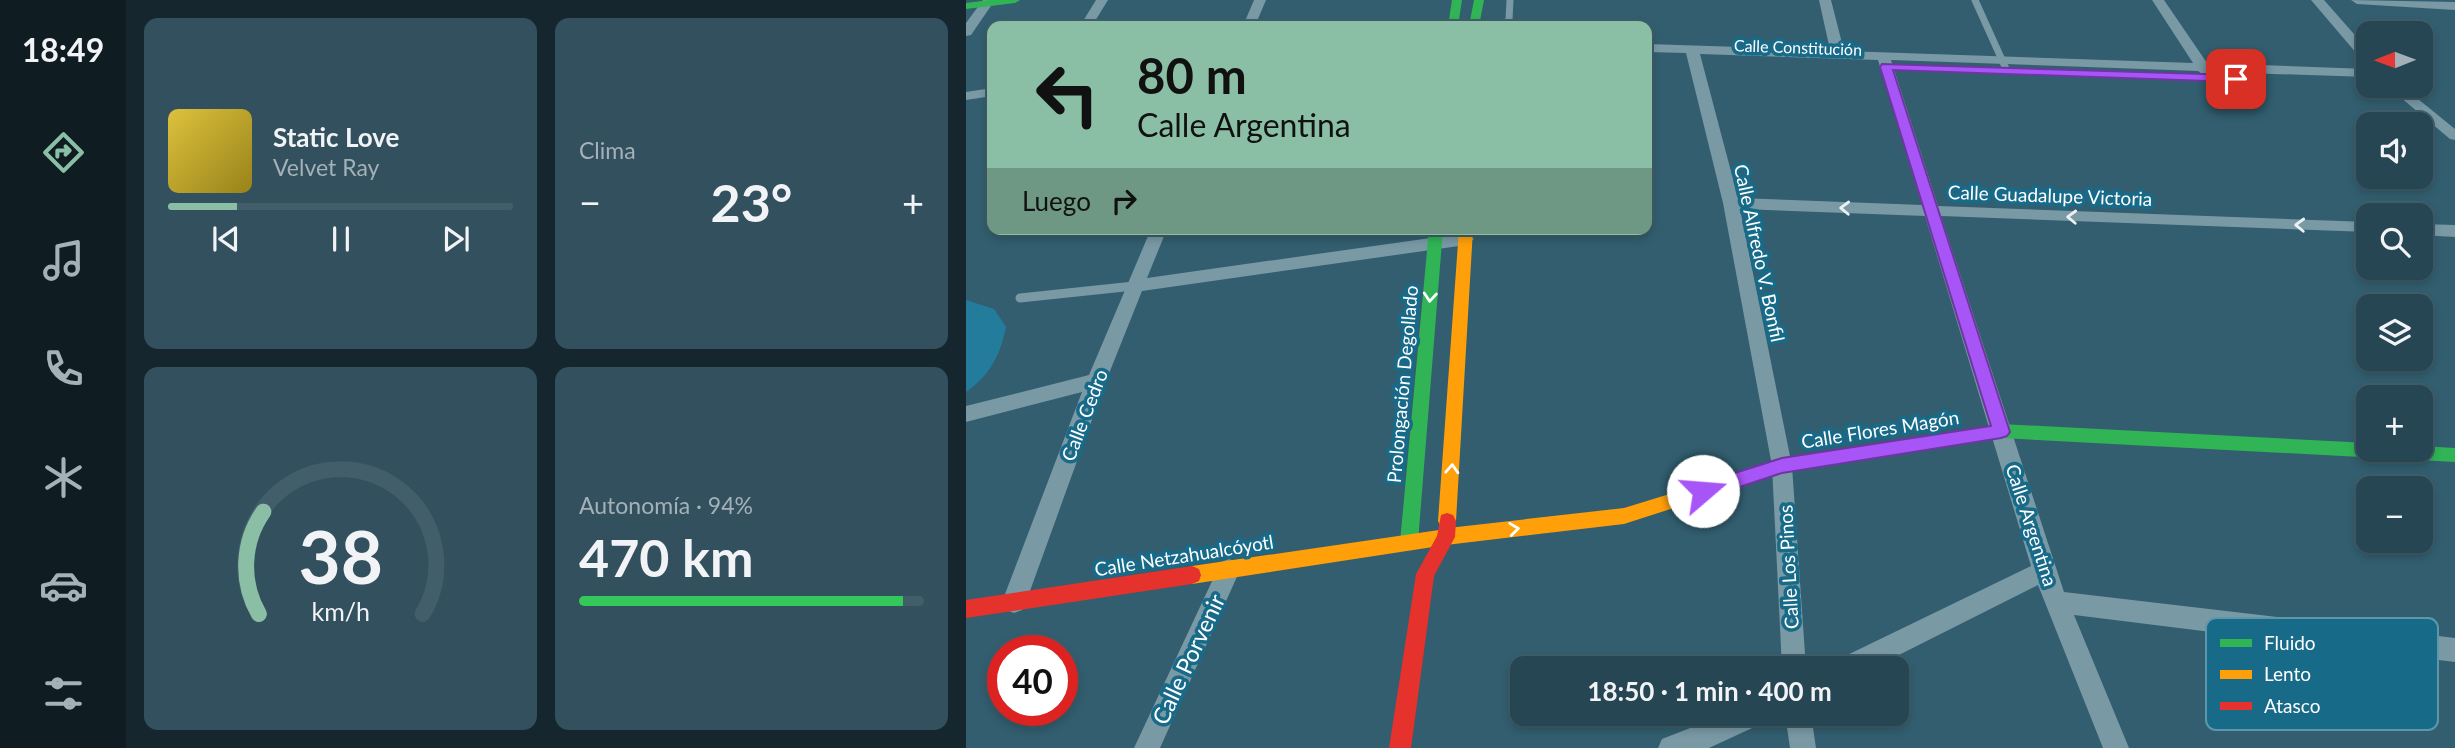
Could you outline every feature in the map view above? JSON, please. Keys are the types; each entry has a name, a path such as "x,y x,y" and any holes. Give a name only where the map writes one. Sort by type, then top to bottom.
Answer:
{"street":[{"path":"966,6 1014,0"},
{"path":"1089,21 1102,0"},
{"path":"1251,21 1260,0"},
{"path":"1454,21 1457,0"},
{"path":"1475,21 1479,0"},
{"name":"Calle Constitución","path":"1825,0 1838,55"},
{"path":"2158,0 2206,73"},
{"path":"2317,0 2356,44"},
{"path":"2357,0 2455,6"},
{"path":"966,32 987,2"},
{"name":"Calle Constitución","path":"1652,49 1692,55 2006,67 2206,73 2356,73"},
{"name":"Calle Constitución","path":"1652,59 1692,55 1838,55 1885,62"},
{"name":"Calle Alfredo V. Bonfil","path":"1692,55 1731,203 1782,466"},
{"name":"Calle Argentina","path":"1885,62 2044,570 2116,748"},
{"name":"Calle Constitución","path":"2206,73 2356,82"},
{"path":"966,96 987,93"},
{"path":"2409,98 2455,136"},
{"name":"Calle Guadalupe Victoria","path":"1731,203 2356,228"},
{"path":"2433,230 2455,231"},
{"name":"Calle Cedro","path":"1013,602 1096,381 1156,235"},
{"path":"1400,748 1425,574 1446,537 1466,235"},
{"path":"1134,286 1435,236"},
{"name":"Prolongación Degollado","path":"1409,542 1435,236"},
{"path":"966,414 1096,381"},
{"name":"Calle Flores Magón","path":"1409,542 1625,516 1782,466 2001,432 2455,455"},
{"name":"Calle Los Pinos","path":"1782,466 1793,656"},
{"path":"1409,542 1425,574"},
{"name":"Calle Netzahualcóyotl","path":"966,609 1409,542"},
{"name":"Calle Porvenir","path":"1147,748 1229,570"},
{"path":"1872,656 2044,570"},
{"path":"2058,602 2206,620"},
{"path":"1671,748 1729,726"},
{"path":"1800,726 1803,748"}],"lane":[{"path":"1508,21 1510,0"},
{"path":"1975,0 2006,67"},
{"path":"1020,298 1134,286"}],"shaded area":[{"path":"966,300 994,309 1006,327 993,364 982,379 966,392"}],"traffic: fast":[{"path":"966,6 1015,0"},
{"path":"1454,21 1457,0"},
{"path":"1475,21 1479,0"},
{"path":"1409,542 1435,235"},
{"path":"1764,472 1782,466 2001,431 2455,455"}],"traffic: slow":[{"path":"1447,521 1466,235"},
{"path":"1192,575 1446,537 1624,516 1764,472"}],"traffic: jam":[{"path":"1400,748 1425,574 1446,537 1447,521"},
{"path":"966,609 1192,575"}],"route":[{"path":"1703,491 1782,466 2001,432 1886,67 2236,79"}]}
